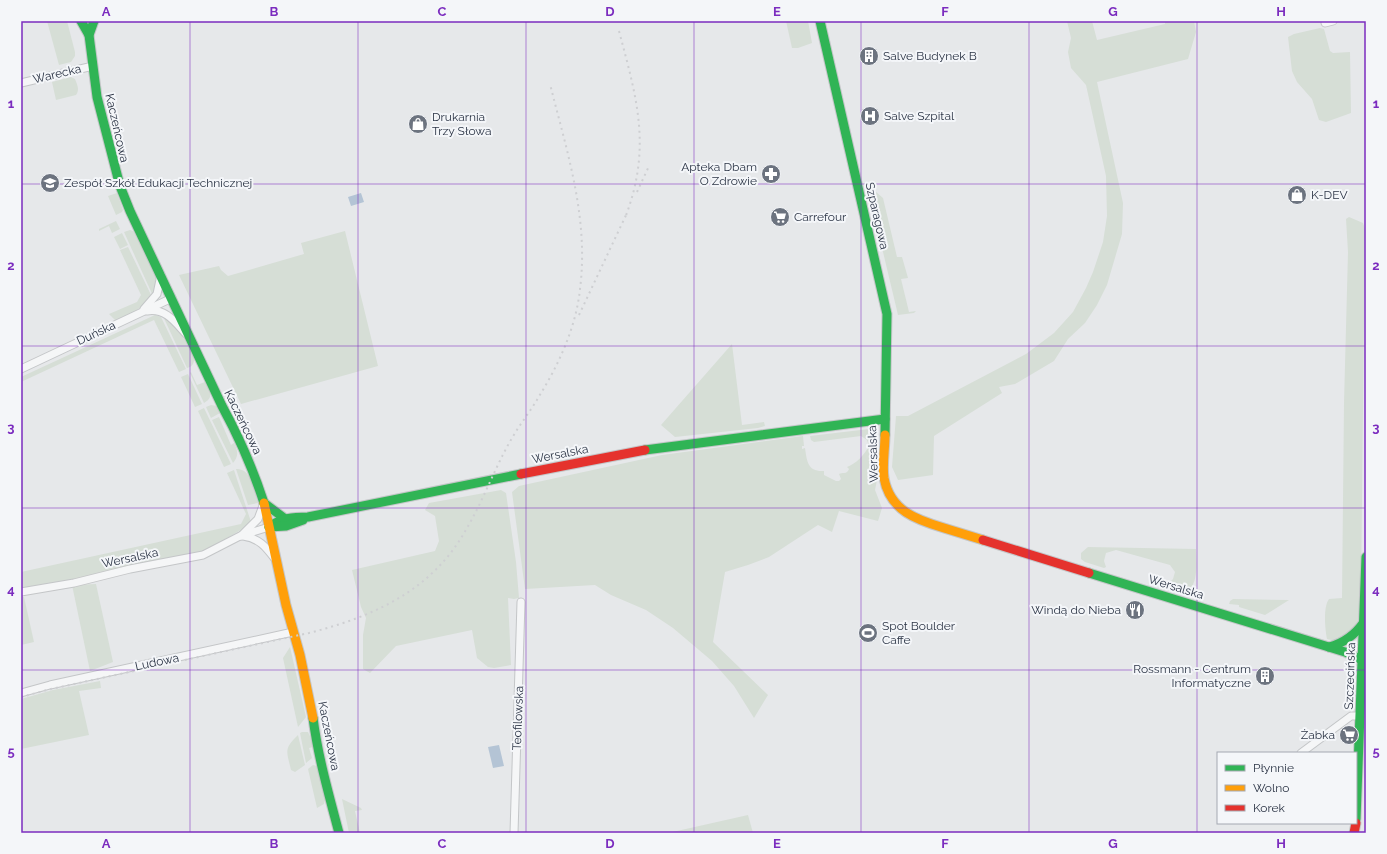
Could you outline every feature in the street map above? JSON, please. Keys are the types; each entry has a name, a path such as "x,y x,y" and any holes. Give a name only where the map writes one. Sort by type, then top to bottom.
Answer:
{"street":[{"name":"Kaczeńcowa","path":"81,21 89,35 98,103 120,186 136,225 243,446 253,469 264,503 276,561 312,710 315,734 325,780 340,833"},
{"name":"Kaczeńcowa","path":"89,35 94,21"},
{"name":"Szparagowa","path":"820,21 887,314 888,332 885,420"},
{"path":"1325,23 1333,21"},
{"name":"Warecka","path":"21,83 93,66"},
{"path":"141,312 157,294 161,275"},
{"name":"Duńska","path":"21,368 172,298"},
{"path":"141,312 152,310 164,313 172,319 190,338"},
{"name":"Wersalska","path":"269,527 276,521 284,518 308,517 653,448 885,420 884,470 886,486 897,506 913,518 921,522 1349,653 1364,661"},
{"name":"Wersalska","path":"240,536 255,522 264,503"},
{"path":"264,503 284,518"},
{"name":"Wersalska","path":"21,592 74,583 130,569 202,555 240,536 269,527 286,526 308,517"},
{"path":"240,536 254,538 260,542 276,561"},
{"name":"Szczecińska","path":"1357,793 1364,661 1366,557"},
{"name":"Teofilowska","path":"514,833 521,602"},
{"path":"1329,647 1348,640 1358,631 1364,622"},
{"name":"Ludowa","path":"21,693 50,684 293,632"},
{"path":"1302,752 1351,716 1360,716"}],"shaded area":[{"path":"47,21 67,21 75,52 75,56 71,62 59,65"},
{"path":"786,21 808,21 812,43 798,48 792,48"},
{"path":"1067,21 1092,21 1097,40 1165,24 1165,21 1194,21 1196,32 1188,59 1097,82 1123,203 1122,234 1107,285 1097,305 1085,323 1068,339 1054,361 1015,384 999,387 1002,393 934,436 933,475 898,480 892,467 896,416 908,416 1026,354 1054,333 1073,312 1093,272 1103,242 1107,216 1106,176 1086,85 1071,68 1068,52 1071,38"},
{"path":"1320,28 1324,29 1330,51 1333,53 1350,52 1351,113 1326,122 1319,120 1312,99 1297,82 1292,71 1288,37 1294,34"},
{"path":"71,77 75,79 77,85 78,91 76,95 56,100 52,82"},
{"path":"876,192 883,198 897,257 902,257 908,278 901,279 909,312 916,311 914,313 898,315 869,193"},
{"path":"117,193 123,210 116,215 108,196"},
{"path":"1349,217 1363,223 1365,229 1361,590 1360,610 1355,628 1351,633 1336,640 1332,640 1327,639 1325,624 1326,607 1329,599 1342,598 1344,403 1348,252 1346,219"},
{"path":"116,221 120,229 112,233 109,226 99,231 99,229"},
{"path":"130,230 135,234 157,280 153,296 124,232"},
{"path":"345,231 378,366 241,404 179,275 219,266 228,276 304,254 301,243"},
{"path":"122,233 128,245 120,249 114,237"},
{"path":"128,247 152,297 140,308 120,319 115,320 109,314 137,302 141,295 120,250"},
{"path":"162,314 174,324 189,348 194,358 194,361 190,367 187,368"},
{"path":"155,315 161,317 186,369 179,372 154,320 21,382 21,377"},
{"path":"732,344 742,425 764,422 765,426 675,437 661,425"},
{"path":"191,372 197,385 205,382 209,391 210,396 204,403 190,373"},
{"path":"188,374 202,404 195,407 181,377"},
{"path":"211,405 217,406 220,413 211,418 206,407"},
{"path":"204,408 231,464 224,467 198,411"},
{"path":"219,417 231,445 234,443 236,449 237,456 233,463 212,420"},
{"path":"869,429 873,431 876,440 878,475 875,490 882,508 878,521 839,511 832,532 818,525 769,557 725,572 713,642 768,695 754,718 734,686 712,661 673,628 646,610 611,595 595,585 525,589 512,492 519,486 662,455 803,436 804,446 802,446 802,449 805,448 811,468 824,471 824,475 839,481 841,479 839,474 846,473 849,469 847,467 857,461 865,452 869,446 867,440 861,436 814,442 811,440 810,436"},
{"path":"236,469 246,472 249,476 254,487 258,503 248,505"},
{"path":"234,470 251,522 244,528 204,552 68,582 21,589 21,572 241,524 246,514 227,473"},
{"path":"501,490 506,493 516,562 519,598 508,598 511,665 494,668 488,667 477,658 472,630 396,646 370,673 363,669 363,635 366,618 361,607 352,570 435,551 439,541 435,516 425,510 429,503"},
{"path":"1088,547 1196,549 1196,572 1194,583 1188,592 1173,589 1168,584 1173,579 1175,572 1170,565 1116,550 1106,553 1104,561 1106,567 1104,568 1085,562 1081,559 1081,553"},
{"path":"96,584 113,662 90,671 72,585"},
{"path":"21,597 24,597 34,642 21,645"},
{"path":"1233,599 1289,600 1265,615 1239,607 1239,605 1229,604"},
{"path":"290,647 306,717 298,727 283,658"},
{"path":"100,681 101,688 79,691 89,735 21,749 21,699 53,690"},
{"path":"308,732 313,747 309,748 312,758 306,763 300,733"},
{"path":"298,735 305,765 295,772 291,770 287,751 290,744"},
{"path":"313,765 317,766 325,800 324,804 317,808 308,769"},
{"path":"342,799 361,808 362,810 355,811 360,833 349,833"},
{"path":"748,815 753,833 668,833"}],"water":[{"path":"361,193 364,202 351,206 348,197"},
{"path":"499,745 504,766 493,768 488,747"}],"railway":[{"path":"619,31 636,102 640,146 638,169 633,193 625,218"},
{"path":"21,697 51,689 309,633 357,618 379,609 419,584 437,568 453,550 479,506 506,449 535,403 559,360 575,318 578,304 582,263 582,237 579,211 575,185 550,84"},
{"path":"637,192 649,166"},
{"path":"579,315 627,213"}],"traffic: fast":[{"path":"81,21 89,35"},
{"path":"94,21 89,35 97,97 120,186 130,211 240,441 264,503"},
{"path":"820,21 887,314 885,435"},
{"path":"645,450 885,419"},
{"path":"269,527 287,519 308,517 521,474"},
{"path":"264,503 284,518"},
{"path":"269,527 286,526 303,520"},
{"path":"1357,793 1366,557"},
{"path":"1089,573 1345,652 1362,660"},
{"path":"1329,647 1349,638 1364,622"},
{"path":"313,718 321,762 339,833"}],"traffic: slow":[{"path":"885,435 883,473 887,489 892,499 906,512 915,517 934,525 983,540"},
{"path":"264,503 286,605 300,655 313,718"}],"traffic: jam":[{"path":"521,474 645,450"},
{"path":"983,540 1089,573"},
{"path":"1354,833 1356,824"}],"place":[{"name":"Salve Budynek B","path":"869,56"},
{"name":"Salve Szpital","path":"870,116"},
{"name":"Drukarnia Trzy Słowa","path":"418,124"},
{"name":"Apteka Dbam O Zdrowie","path":"771,174"},
{"name":"Zespół Szkół Edukacji Technicznej","path":"50,183"},
{"name":"K-DEV","path":"1297,195"},
{"name":"Carrefour","path":"780,217"},
{"name":"Windą do Nieba","path":"1135,610"},
{"name":"Spot Boulder Caffe","path":"868,633"},
{"name":"Rossmann - Centrum Informatyczne","path":"1265,676"},
{"name":"Żabka","path":"1349,735"}]}
